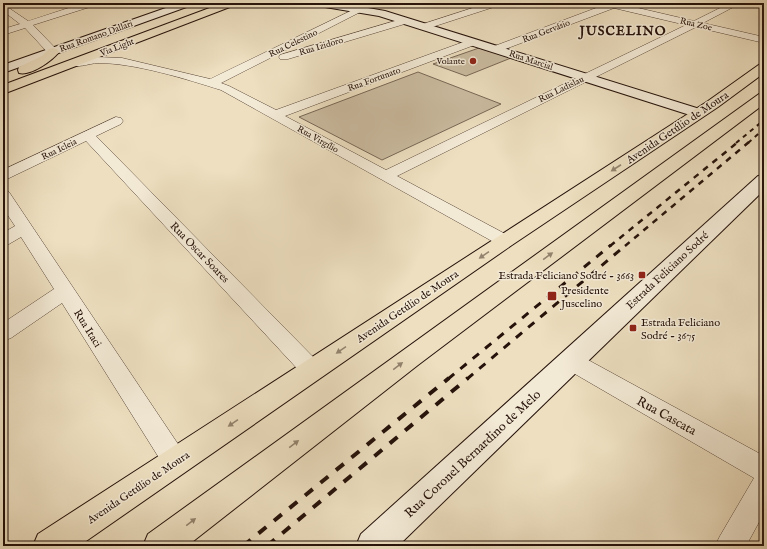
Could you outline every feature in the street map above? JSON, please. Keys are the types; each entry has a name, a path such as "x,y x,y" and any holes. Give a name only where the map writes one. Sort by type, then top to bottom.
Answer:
{"main road":[{"name":"Via Light","path":"3,81 216,3"},
{"name":"Via Light","path":"3,90 232,3"},
{"path":"3,81 41,62 53,52"},
{"name":"Avenida Getúlio de Moura","path":"50,546 698,114 764,67"},
{"path":"160,546 409,358 764,97"}],"street":[{"path":"3,32 93,3"},
{"name":"Rua Romano Dallari","path":"3,69 190,3"},
{"name":"Rua Marcial","path":"319,3 371,4 405,21 698,114"},
{"path":"423,27 497,3"},
{"name":"Rua Ladislau","path":"385,176 737,3"},
{"name":"Rua Celestino","path":"212,83 371,4"},
{"name":"Rua Zoe","path":"612,4 764,40"},
{"name":"Rua Gervásio","path":"496,49 612,4"},
{"path":"3,7 26,24 53,52"},
{"name":"Rua Izidoro","path":"237,70 297,54 405,21"},
{"name":"Rua Fortunato","path":"275,115 473,42"},
{"path":"122,61 118,54 124,44"},
{"path":"280,49 297,54"},
{"name":"Rua Virgílio","path":"74,63 97,60 122,61 212,83 225,88 506,241"},
{"name":"Rua Icleia","path":"3,176 116,121"},
{"name":"Rua Oscar Soares","path":"88,135 312,370"},
{"name":"Estrada Feliciano Sodré","path":"571,361 764,180"},
{"name":"Rua Itaci","path":"3,195 175,462"},
{"path":"3,240 24,228"},
{"path":"3,333 65,291"},
{"name":"Rua Cascata","path":"571,361 764,470"},
{"name":"Rua Coronel Bernardino de Melo","path":"373,546 571,361"},
{"path":"730,546 764,486"}],"shaded area":[{"name":"Volante","path":"479,48 511,58 466,76 433,64"},
{"path":"418,72 501,104 382,160 299,117"}],"railway":[{"path":"736,143 764,120"},
{"path":"748,143 764,129"},
{"path":"610,246 738,142"},
{"path":"625,246 749,142"},
{"path":"448,379 611,245"},
{"path":"467,379 626,245"},
{"path":"243,546 449,378"},
{"path":"267,546 468,378"}],"place":[{"name":"Volante","path":"473,61"},
{"name":"Estrada Feliciano Sodré - 3663","path":"642,275"},
{"name":"Presidente Juscelino","path":"552,296"},
{"name":"Estrada Feliciano Sodré - 3675","path":"633,328"}],"district":[{"name":"JUSCELINO","path":"623,30"}]}
